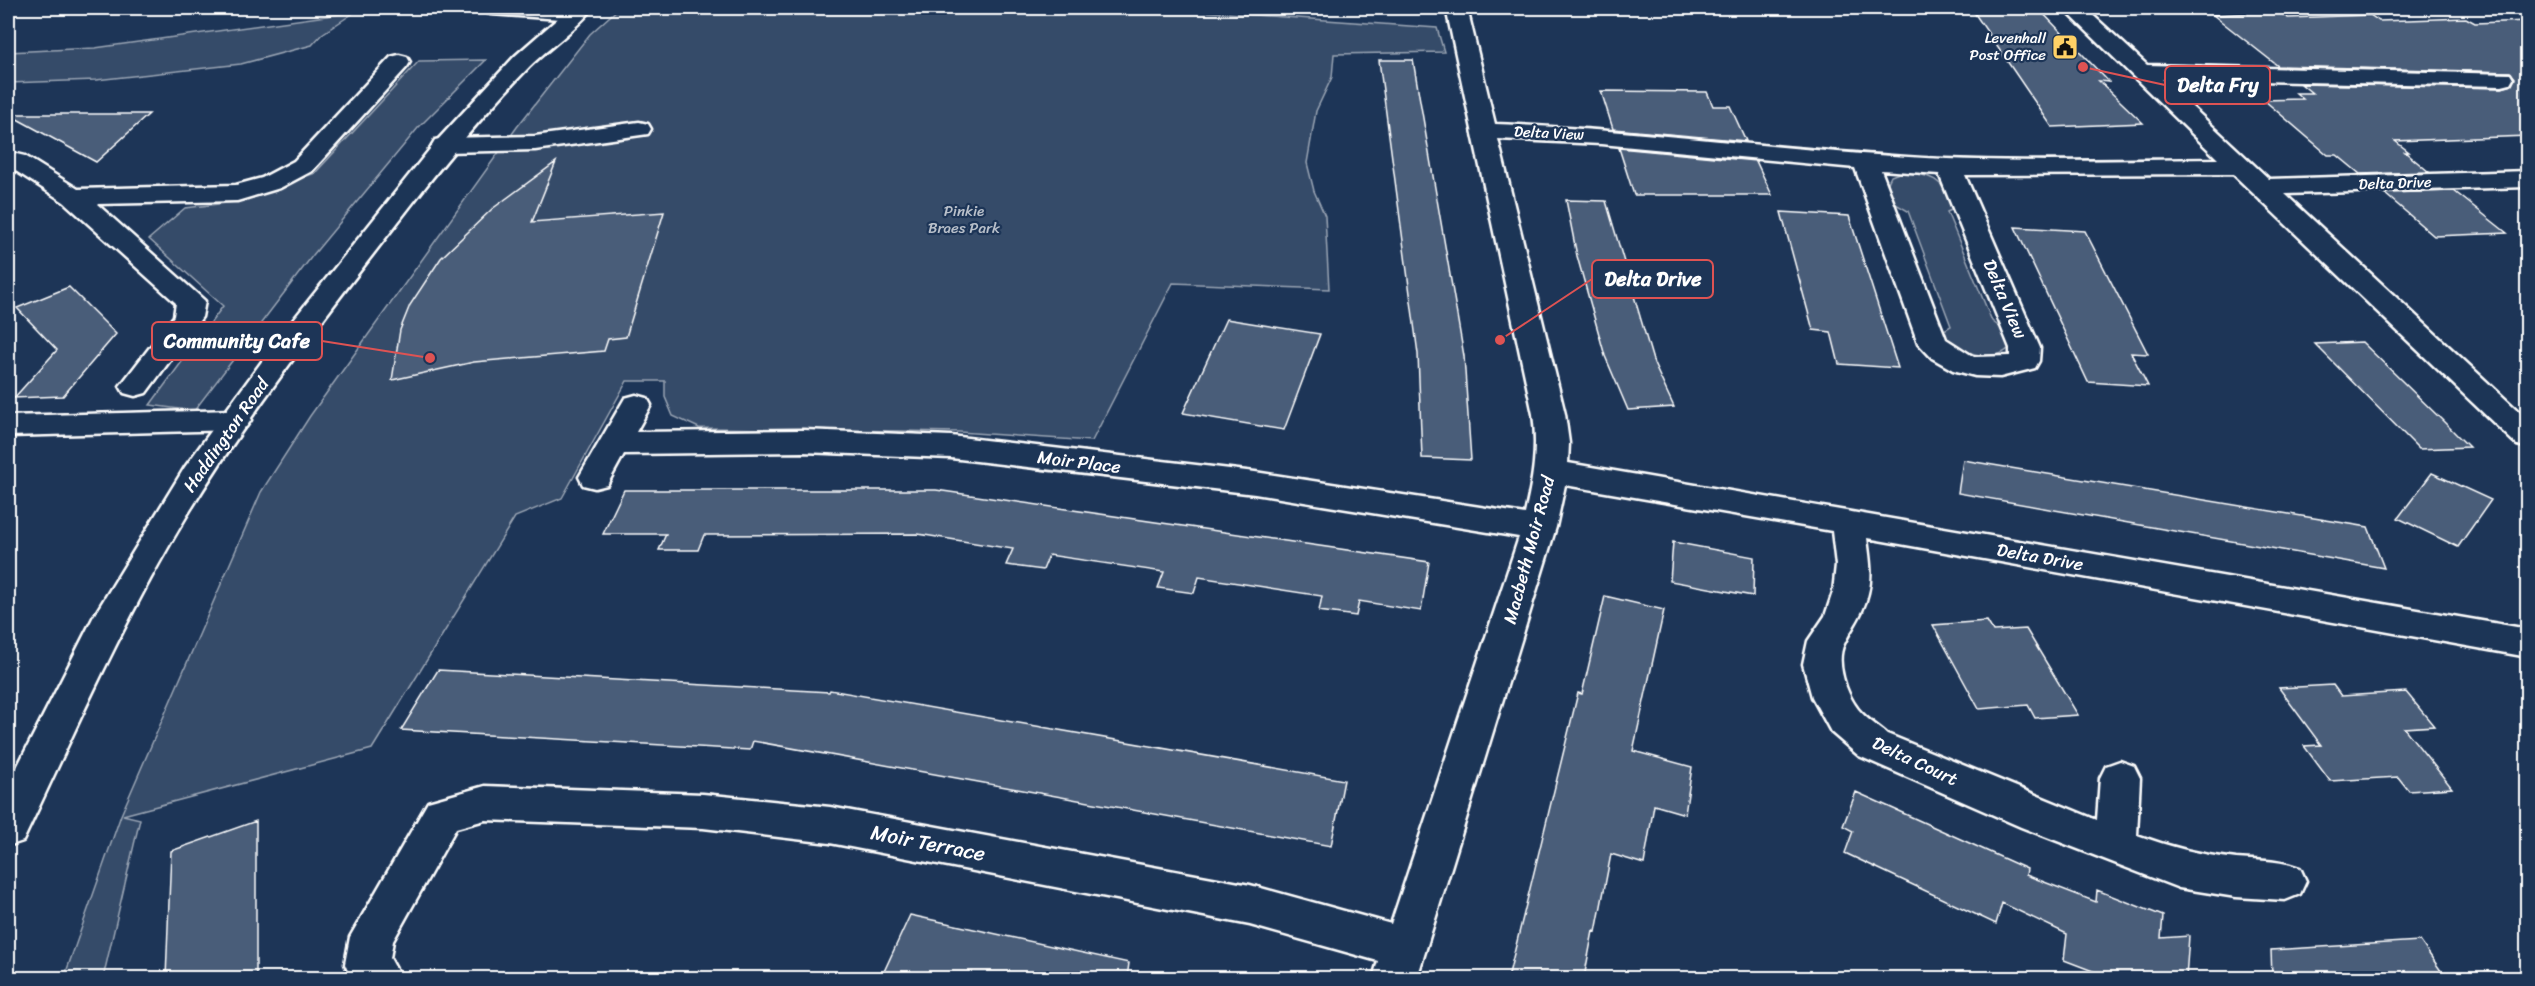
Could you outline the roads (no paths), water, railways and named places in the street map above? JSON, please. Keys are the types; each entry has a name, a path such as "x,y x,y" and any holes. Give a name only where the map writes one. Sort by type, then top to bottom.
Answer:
{"street":[{"path":"491,8 578,11"},
{"name":"Macbeth Moir Road","path":"1400,963 1539,527 1551,473 1553,443 1549,414 1456,8"},
{"path":"2073,8 2528,438"},
{"name":"Haddington Road","path":"8,828 35,767 95,651 174,510 234,420 330,291 444,145 514,69 578,11"},
{"path":"73,197 237,193 271,183 303,166 399,62"},
{"path":"2140,72 2502,79"},
{"path":"444,145 535,143 639,129"},
{"name":"Delta View","path":"1484,131 1606,136 1865,162 1949,167 2028,170 2240,166"},
{"path":"8,159 16,161 73,197 191,301 188,317 135,386"},
{"name":"Delta View","path":"1865,162 1933,343 1943,354 1961,363 1983,368 2009,367 2024,361 2025,348 1949,167"},
{"name":"Delta Drive","path":"2262,187 2528,179"},
{"path":"117,236 170,194"},
{"path":"596,477 636,405"},
{"path":"2495,407 2528,405"},
{"path":"8,426 234,420"},
{"name":"Moir Place","path":"615,443 803,441 951,447 1255,483 1384,502 1504,524 1539,527"},
{"name":"Delta Drive","path":"1551,473 1581,475 2528,643"},
{"name":"Delta Court","path":"1848,523 1853,565 1851,592 1841,621 1826,641 1822,664 1831,697 1845,721 1873,745 2116,847 2179,868 2236,878 2285,881"},
{"path":"2116,847 2120,778"},
{"name":"Moir Terrace","path":"379,978 367,964 372,937 442,814 485,803 703,811 830,825 1250,905 1400,963"}],"place":[{"name":"Levenhall Post Office","path":"2065,47"},
{"name":"Delta Fry","path":"2083,67"},
{"name":"Delta Drive","path":"1500,340"},
{"name":"Community Cafe","path":"430,358"}],"park label":[{"name":"Pinkie Braes Park","path":"964,220"}]}
